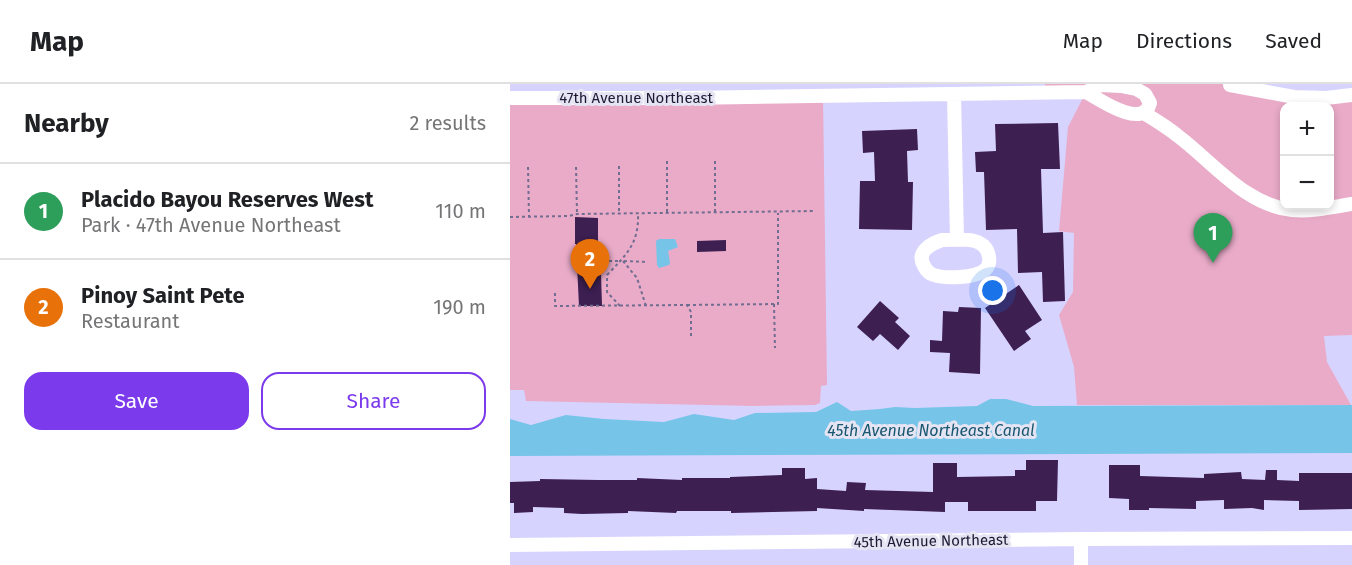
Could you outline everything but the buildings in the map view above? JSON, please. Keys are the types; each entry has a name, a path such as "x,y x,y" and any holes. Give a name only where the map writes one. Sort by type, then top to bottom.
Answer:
{"street":[{"path":"644,84 644,98"},
{"path":"686,84 687,98"},
{"name":"47th Avenue Northeast","path":"510,98 954,94 1001,89 1086,92 1101,85 1137,89 1145,94 1150,103 1149,109 1144,113"},
{"path":"1230,85 1294,97 1352,96"},
{"path":"1086,92 1121,111 1144,113 1178,136 1244,191 1266,203 1293,210 1352,204"},
{"path":"954,94 957,240"},
{"path":"942,240 957,240 979,242 986,247 989,254 986,269 969,276 933,275 926,270 921,256 925,249 942,240"},
{"name":"45th Avenue Northeast","path":"510,545 1352,538"},
{"path":"1081,539 1081,565"}],"path":[{"path":"667,161 667,213"},
{"path":"715,161 715,212"},
{"path":"576,166 577,214"},
{"path":"619,166 619,213"},
{"path":"528,167 529,216"},
{"path":"555,293 555,306 778,304 778,212"},
{"path":"510,217 619,213 815,212"},
{"path":"620,306 607,292 606,275 632,249 639,225 638,213"},
{"path":"597,261 648,262"},
{"path":"622,261 637,278 646,306"},
{"path":"774,304 775,348"},
{"path":"687,305 691,312 691,339"}],"shaded area":[{"path":"1045,84 1226,84 1352,95 1352,335 1324,336 1327,362 1351,405 1077,405 1074,367 1059,315 1073,292 1074,233 1059,231 1068,127 1086,92 1045,92"},
{"path":"823,96 827,385 821,386 820,403 754,406 526,401 524,390 510,390 510,98"}],"water":[{"path":"675,239 678,247 668,251 669,265 659,268 656,241"},
{"name":"45th Avenue Northeast Canal","path":"990,399 1006,399 1033,406 1352,405 1352,453 510,456 510,419 531,425 566,415 664,422 694,414 734,420 755,413 816,412 837,402 851,411 895,407 977,406"}],"place":[{"name":"Placido Bayou Reserves West","path":"1213,263"},
{"name":"Pinoy Saint Pete","path":"590,289"}]}
